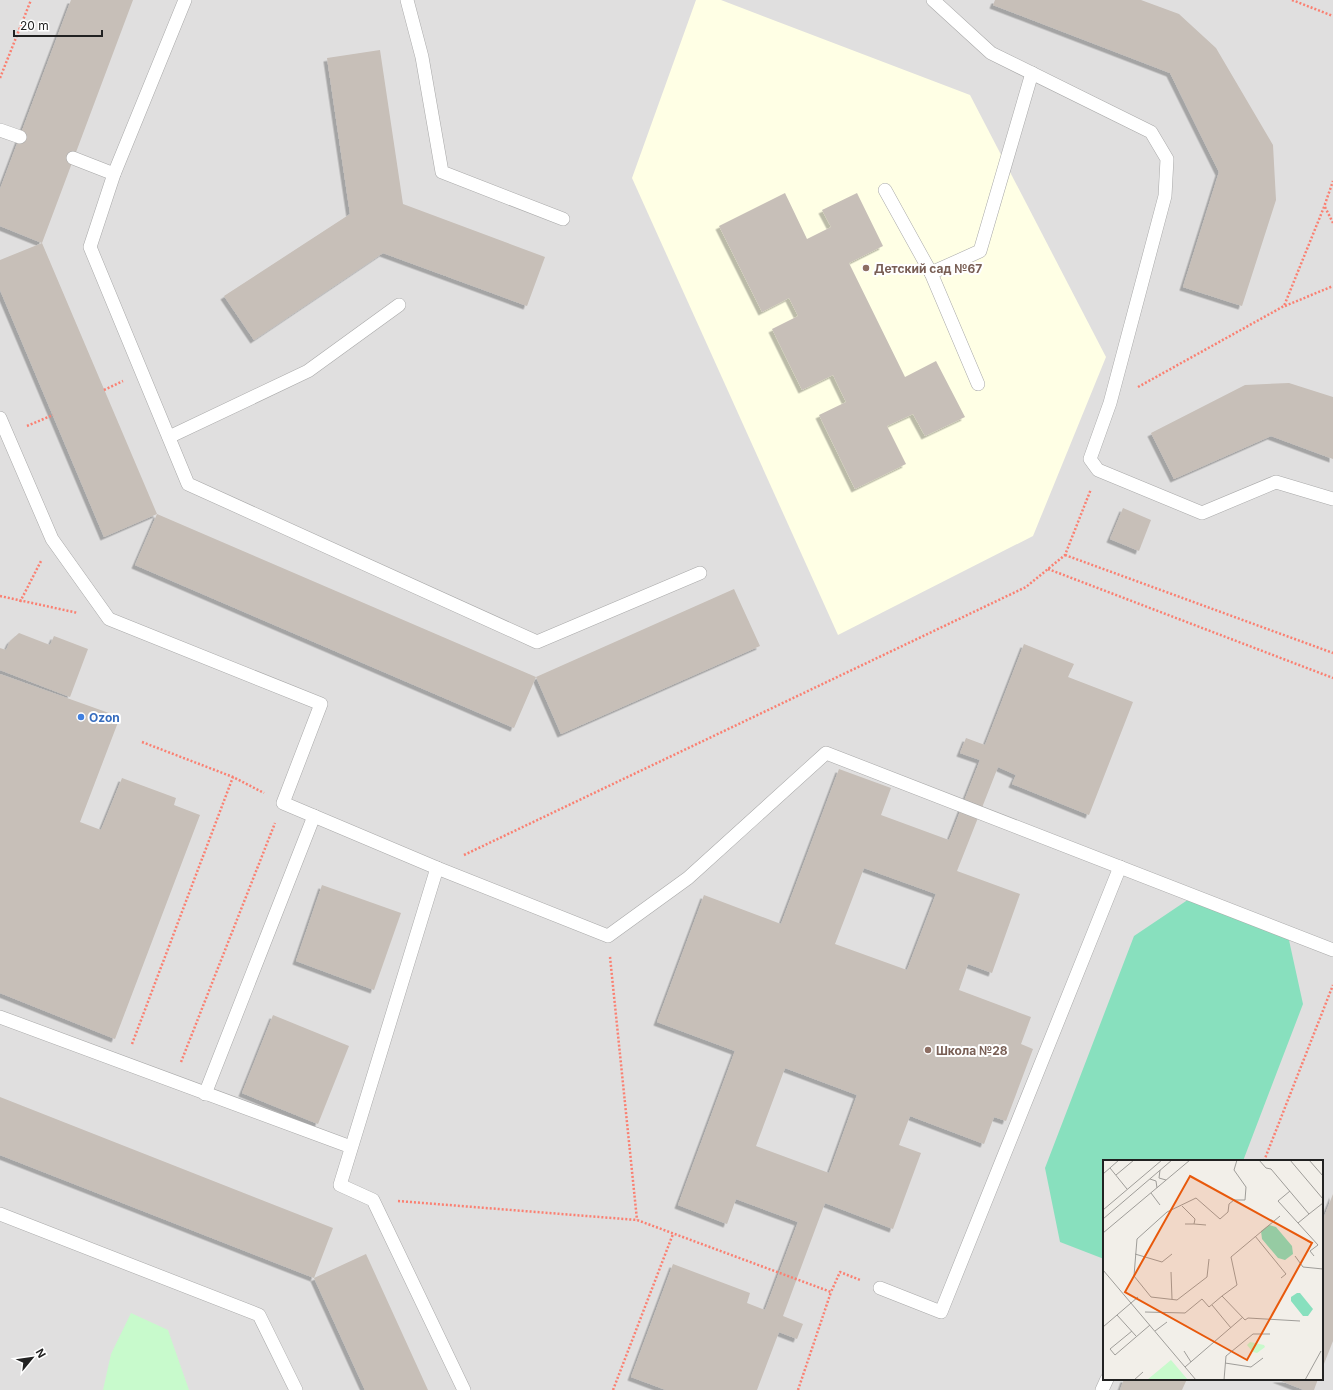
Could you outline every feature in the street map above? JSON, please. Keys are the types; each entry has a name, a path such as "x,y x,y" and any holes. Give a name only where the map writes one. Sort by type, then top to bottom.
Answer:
{"lane":[{"path":"185,0 114,174 90,247 188,484 537,642 700,573"},
{"path":"407,0 422,57 442,172 563,219"},
{"path":"933,0 991,53 1151,132 1167,159 1165,196 1110,403 1090,459 1098,470 1202,513 1276,482 1333,499"},
{"path":"931,273 980,251 1032,73"},
{"path":"0,130 20,137"},
{"path":"73,158 114,174"},
{"path":"885,190 931,273 978,384"},
{"path":"169,437 308,371 399,305"},
{"path":"0,418 52,539 109,619 321,704 283,803 437,868 608,936 688,878 826,753 1333,950"},
{"path":"205,1094 314,816"},
{"path":"880,1288 941,1312 1120,867"},
{"path":"437,868 340,1185 373,1200 464,1390"},
{"path":"0,1017 351,1147"},
{"path":"0,1214 259,1315 296,1390"},
{"path":"1102,1390 1107,1380"}],"path":[{"path":"0,78 31,0"},
{"path":"1292,0 1333,16"},
{"path":"1284,306 1333,181"},
{"path":"1324,207 1333,223"},
{"path":"1110,403 1284,306 1333,286"},
{"path":"8,434 53,415"},
{"path":"437,868 1026,587 1064,555 1098,470"},
{"path":"20,602 52,539"},
{"path":"1064,555 1333,653"},
{"path":"1048,569 1333,678"},
{"path":"0,596 20,602 109,619"},
{"path":"142,742 233,777 283,803 173,1082"},
{"path":"125,1063 233,777"},
{"path":"608,936 637,1220"},
{"path":"1264,1160 1333,985"},
{"path":"373,1200 637,1220 831,1292"},
{"path":"613,1390 673,1233"},
{"path":"798,1390 831,1292 840,1272 880,1288"}],"shaded area":[{"path":"0,0 1333,0 1333,1390 0,1390"},
{"name":"Детский сад №67","path":"696,0 721,0 970,95 1106,357 1033,536 838,635 632,178"}],"green space":[{"path":"1195,895 1287,931 1303,1004 1243,1160 1103,1160 1103,1259 1060,1242 1045,1168 1134,936"},
{"path":"131,1313 168,1330 189,1390 103,1390 111,1354"}],"building":[{"path":"71,0 133,0 42,243 0,226 0,189"},
{"path":"995,0 1141,0 1179,14 1216,48 1273,145 1276,200 1242,306 1183,287 1219,172 1170,73 993,5"},
{"path":"380,50 403,204 545,257 527,306 383,253 254,340 224,296 350,214 327,58"},
{"path":"785,193 807,239 831,227 822,210 857,193 883,246 849,263 905,377 936,361 965,417 925,436 913,414 887,426 906,464 855,489 819,415 846,402 833,375 802,390 772,329 798,316 789,298 762,312 719,226"},
{"path":"42,243 157,514 104,537 0,290 0,260"},
{"path":"1289,383 1333,397 1333,459 1271,436 1174,479 1151,433 1245,385"},
{"path":"1123,508 1151,520 1139,551 1110,539"},
{"path":"157,514 536,677 514,728 135,565"},
{"path":"734,589 760,646 561,734 536,677"},
{"path":"19,633 50,645 54,636 88,649 70,697 0,670 0,648 6,650 10,641"},
{"path":"1024,644 1074,664 1068,677 1133,702 1089,815 1012,784 1016,775 998,767 957,871 1020,894 992,973 968,964 959,990 1031,1017 1021,1044 1033,1049 1006,1121 994,1117 984,1144 910,1116 899,1145 921,1153 893,1229 825,1203 783,1316 803,1324 797,1339 779,1332 757,1390 666,1390 631,1377 673,1264 750,1293 747,1303 765,1310 798,1222 736,1199 727,1224 678,1205 735,1051 657,1022 704,895 781,924 839,769 891,788 881,815 949,840 980,760 960,753 966,738 985,745","holes":["864,868 936,894 907,970 835,944","785,1068 857,1095 829,1173 756,1146"]},
{"path":"0,674 120,717 80,822 101,830 122,778 176,798 174,805 200,815 115,1039 0,993"},
{"path":"322,885 401,913 374,990 296,961"},
{"path":"273,1015 349,1046 318,1124 242,1093"},
{"path":"0,1097 333,1228 314,1278 0,1155"},
{"path":"1333,1194 1333,1341 1323,1366 1323,1219"},
{"path":"366,1254 428,1390 365,1390 314,1278"},
{"path":"1124,1380 1187,1380 1182,1390 1120,1390"},
{"path":"1279,1380 1318,1380 1314,1390 1304,1390"}],"place":[{"name":"Детский сад №67","path":"866,268"},
{"name":"Ozon","path":"81,717"},
{"name":"Школа №28","path":"928,1050"}]}
